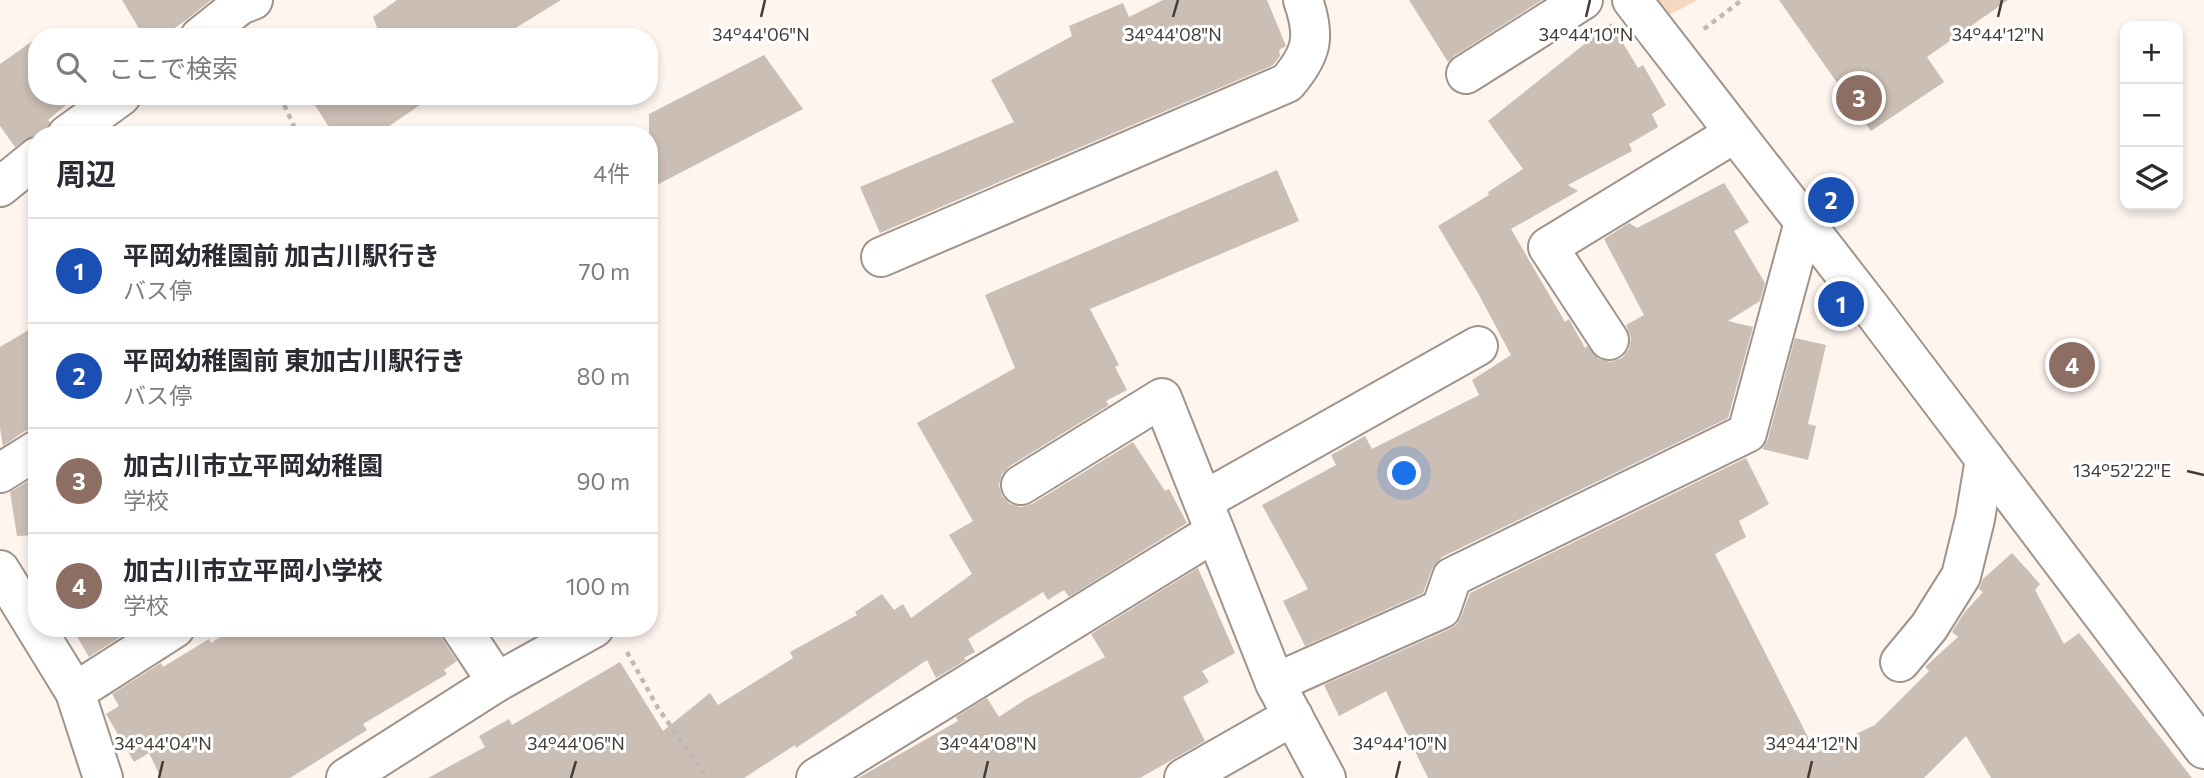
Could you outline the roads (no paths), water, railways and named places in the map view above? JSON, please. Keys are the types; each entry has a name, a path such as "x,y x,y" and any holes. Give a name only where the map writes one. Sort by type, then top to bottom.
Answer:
{"street":[{"path":"211,28 240,5 253,0"},
{"path":"881,257 1060,164 1287,83 1302,65 1311,40 1303,0"},
{"path":"1466,74 1583,0"},
{"path":"1632,0 2204,749"},
{"path":"79,126 109,105"},
{"path":"1609,340 1548,247 1735,133"},
{"path":"0,187 28,165"},
{"path":"1184,778 1284,700 1441,609 1452,577 1747,433 1804,222"},
{"path":"828,775 1209,516 1478,346"},
{"path":"1021,485 1162,398 1284,700 1326,778"},
{"path":"0,472 28,455"},
{"path":"1900,662 1929,626 1961,576 1975,519 1985,459"},
{"path":"0,570 28,616"},
{"path":"41,637 75,692 103,778"},
{"path":"75,692 160,637"},
{"path":"467,637 497,682"},
{"path":"346,778 497,682 609,638"}],"place":[{"name":"加古川市立平岡幼稚園","path":"1859,98"},
{"name":"平岡幼稚園前 東加古川駅行き","path":"1831,200"},
{"name":"平岡幼稚園前 加古川駅行き","path":"1841,304"},
{"name":"加古川市立平岡小学校","path":"2072,365"}]}
